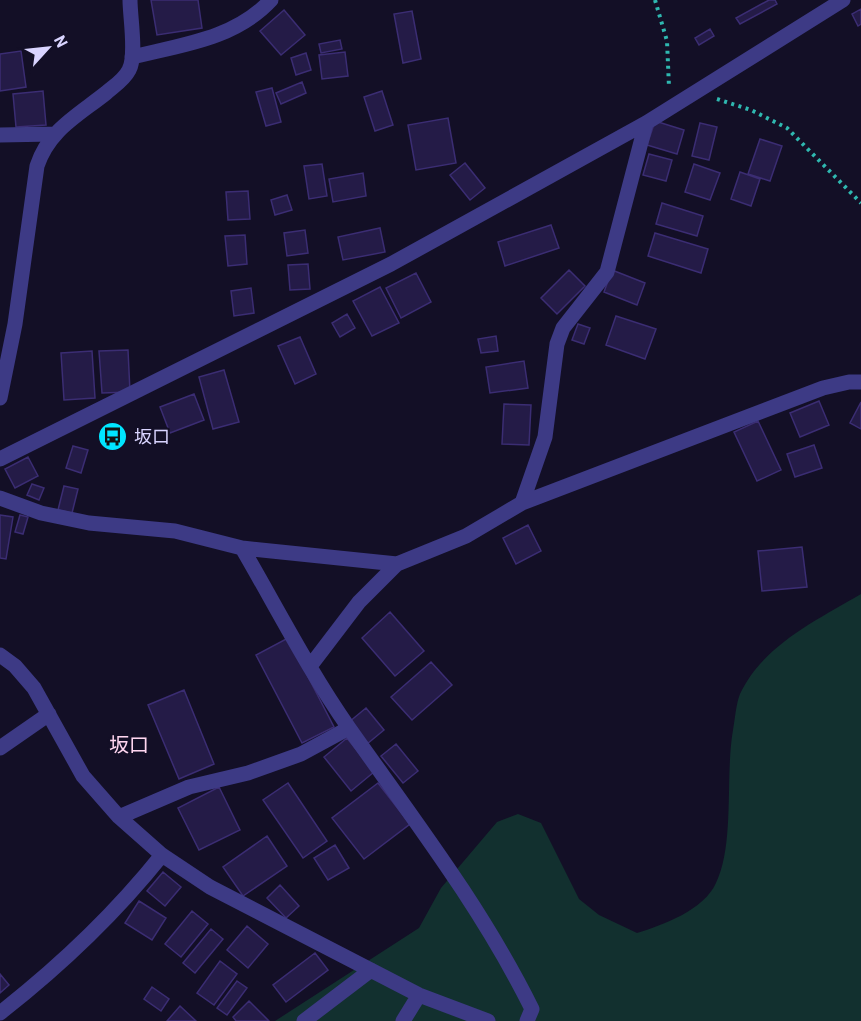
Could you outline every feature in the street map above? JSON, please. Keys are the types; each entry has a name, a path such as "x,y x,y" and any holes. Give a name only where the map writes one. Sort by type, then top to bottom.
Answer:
{"street":[{"path":"0,398 15,324 37,166 43,149 53,134 120,82 130,69 132,57 129,0"},
{"path":"132,57 225,33 249,20 271,0"},
{"path":"0,459 391,264 667,111 843,0"},
{"path":"522,503 545,437 556,344 563,328 607,272 646,123"},
{"path":"0,135 53,134"},
{"path":"311,665 359,602 397,564 466,536 522,503 791,399 823,388 849,382 861,382"},
{"path":"0,498 41,513 89,523 175,531 242,548 397,564"},
{"path":"242,548 349,728 432,841 485,922 532,1009 527,1021"},
{"path":"0,655 15,666 34,688 83,776 119,817 162,855 210,887 419,995 488,1021"},
{"path":"0,748 50,714"},
{"path":"119,817 189,787 248,773 301,753 349,728"},
{"path":"0,1013 73,952 139,884 162,855"},
{"path":"304,1021 371,970"},
{"path":"403,1021 419,995"}],"path":[{"path":"655,0 667,41 670,67 667,111"},
{"path":"701,90 711,98 751,110 787,128 861,203"}],"green space":[{"path":"861,594 861,1021 275,1021 419,928 441,888 497,822 518,814 541,823 579,899 599,915 637,933 659,926 693,909 710,893 716,883 726,849 731,748 740,694 762,661 777,648 809,624"}],"building":[{"path":"151,0 198,0 202,28 157,35"},
{"path":"769,0 775,0 777,4 740,24 736,18"},
{"path":"861,9 861,24 858,26 852,14"},
{"path":"284,10 305,35 281,55 260,31"},
{"path":"412,11 421,59 403,63 394,14"},
{"path":"710,29 714,36 699,45 695,38"},
{"path":"340,40 342,49 321,53 319,44"},
{"path":"21,51 26,87 0,91 0,54"},
{"path":"345,52 348,76 322,79 319,55"},
{"path":"306,53 311,70 296,75 291,58"},
{"path":"302,82 306,93 281,104 276,93"},
{"path":"272,88 281,122 266,126 256,92"},
{"path":"43,91 46,125 16,127 13,94"},
{"path":"382,91 393,125 375,131 364,97"},
{"path":"448,118 456,163 416,170 408,125"},
{"path":"655,121 684,130 677,154 647,145"},
{"path":"700,123 717,127 709,160 692,156"},
{"path":"760,139 782,146 770,181 748,174"},
{"path":"649,154 672,160 666,181 643,175"},
{"path":"465,163 485,188 470,200 450,175"},
{"path":"322,164 327,196 309,199 304,166"},
{"path":"694,164 720,173 710,200 685,192"},
{"path":"740,172 760,179 751,206 731,199"},
{"path":"363,173 366,196 333,202 329,179"},
{"path":"248,191 250,219 228,220 226,192"},
{"path":"287,195 292,210 275,215 271,200"},
{"path":"662,203 703,216 697,236 656,224"},
{"path":"551,225 559,248 505,266 498,242"},
{"path":"380,228 385,252 343,260 338,237"},
{"path":"305,230 308,253 287,256 284,233"},
{"path":"655,233 708,249 701,273 648,256"},
{"path":"245,235 247,264 228,266 225,236"},
{"path":"308,264 310,289 290,290 288,265"},
{"path":"569,270 585,286 557,314 541,298"},
{"path":"612,270 645,283 637,305 604,292"},
{"path":"416,273 431,302 401,318 386,288"},
{"path":"380,287 399,323 372,336 353,301"},
{"path":"251,288 254,313 234,316 231,291"},
{"path":"347,314 355,328 340,337 332,323"},
{"path":"616,316 656,329 645,359 606,345"},
{"path":"578,324 590,328 584,344 572,340"},
{"path":"496,336 498,351 481,353 478,339"},
{"path":"300,337 316,374 295,384 278,346"},
{"path":"128,350 130,392 102,393 99,351"},
{"path":"92,351 95,398 64,400 61,353"},
{"path":"524,361 528,388 490,393 486,367"},
{"path":"224,370 239,422 213,429 199,377"},
{"path":"194,394 204,420 170,433 160,407"},
{"path":"819,401 829,425 800,437 790,413"},
{"path":"861,402 861,429 850,423"},
{"path":"504,404 531,405 529,445 502,444"},
{"path":"758,421 781,470 757,481 734,432"},
{"path":"814,445 822,468 795,477 787,454"},
{"path":"73,446 88,450 81,473 66,468"},
{"path":"28,457 38,476 15,488 5,469"},
{"path":"32,484 44,488 39,500 27,495"},
{"path":"64,486 78,489 72,513 58,510"},
{"path":"0,515 13,517 6,559 0,558"},
{"path":"20,515 28,517 23,534 15,532"},
{"path":"528,525 541,551 516,564 503,538"},
{"path":"802,547 807,587 762,591 758,551"},
{"path":"390,612 424,651 395,676 362,638"},
{"path":"288,638 334,727 302,743 256,655"},
{"path":"431,662 452,685 412,720 391,697"},
{"path":"184,690 214,764 179,779 148,705"},
{"path":"366,708 384,730 367,744 349,722"},
{"path":"347,738 374,772 351,791 324,757"},
{"path":"396,744 418,771 403,783 381,756"},
{"path":"288,783 327,841 303,858 263,800"},
{"path":"378,783 410,824 364,859 332,818"},
{"path":"219,787 240,830 199,850 178,808"},
{"path":"267,836 287,866 243,896 223,867"},
{"path":"335,845 349,868 328,880 314,858"},
{"path":"163,872 181,887 165,906 147,891"},
{"path":"280,885 299,906 286,918 267,898"},
{"path":"139,901 166,918 152,940 125,923"},
{"path":"192,911 208,924 181,957 165,944"},
{"path":"247,926 268,944 248,968 227,950"},
{"path":"211,929 223,939 195,973 183,963"},
{"path":"315,953 328,970 286,1002 273,985"},
{"path":"220,961 237,974 214,1005 197,993"},
{"path":"0,974 9,985 0,993"},
{"path":"237,981 247,988 227,1015 217,1008"},
{"path":"152,987 169,999 161,1011 144,999"},
{"path":"249,1001 269,1021 236,1021 233,1017"},
{"path":"180,1006 196,1021 167,1021"}],"place":[{"name":"坂口","path":"113,437"}],"district":[{"name":"坂口","path":"129,745"}]}
